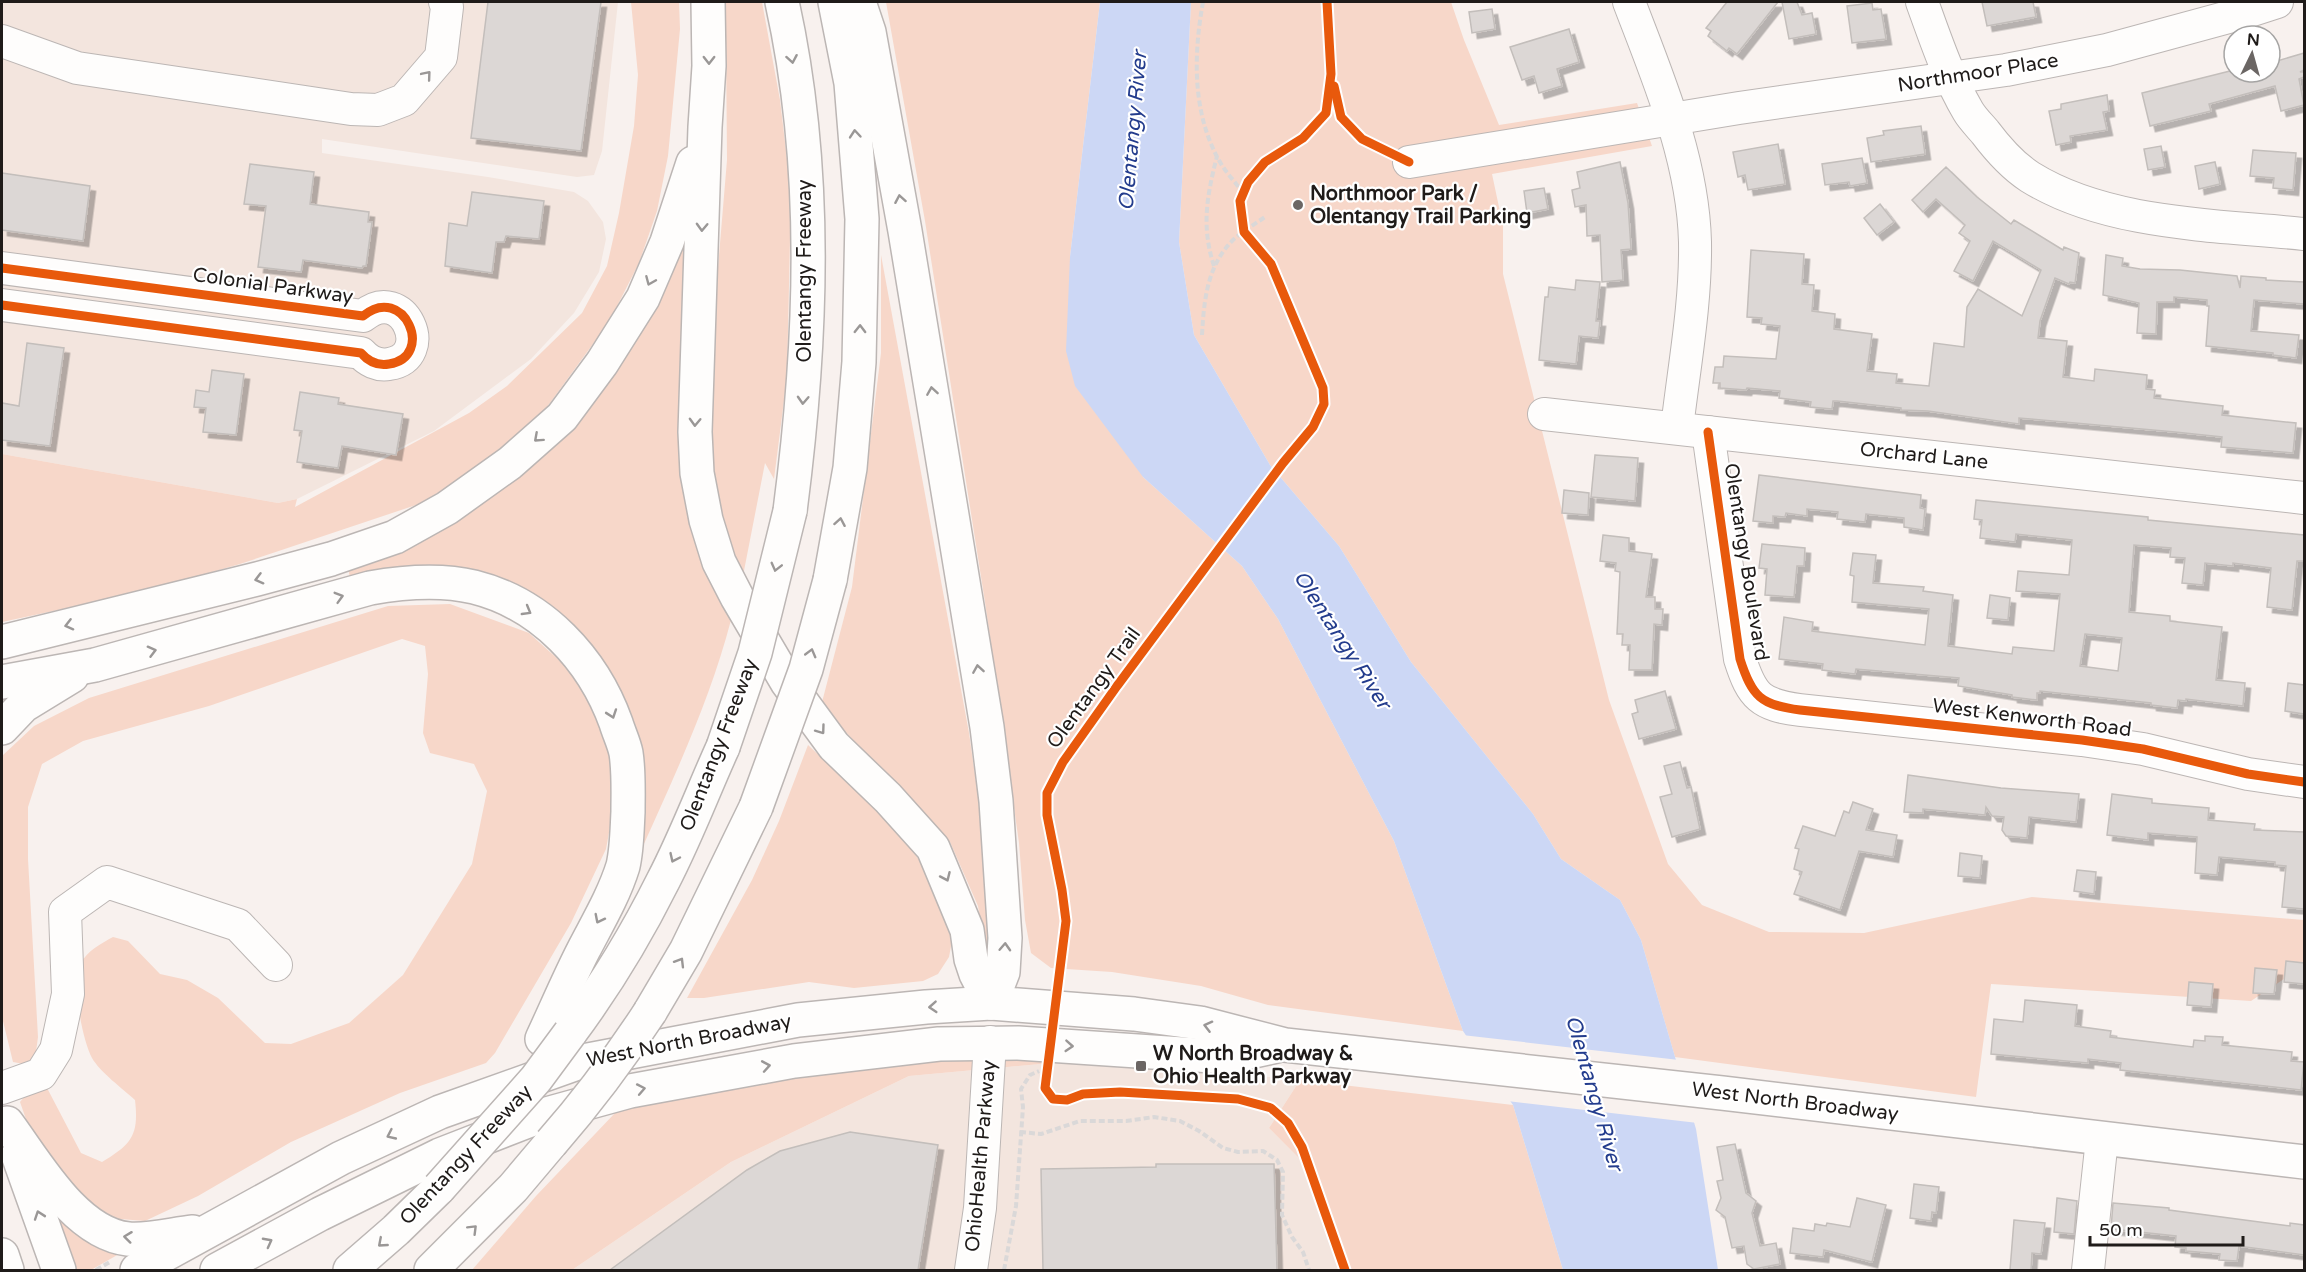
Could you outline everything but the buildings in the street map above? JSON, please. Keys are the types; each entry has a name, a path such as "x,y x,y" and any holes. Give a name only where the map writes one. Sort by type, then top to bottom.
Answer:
{"main road":[{"path":"708,2 709,66 694,432 697,473 706,520 719,562 736,597 787,682 834,746 888,798 933,848 967,930 976,974 991,1003"},
{"name":"Olentangy Freeway","path":"350,1270 439,1188 536,1079 556,1036 585,1013 664,880 723,747 755,653 790,511 803,410 809,290 805,154 782,2"},
{"path":"431,1270 513,1188 578,1112 650,1012 686,951 756,807 806,669 830,580 850,468 859,362 862,219 850,83 835,2"},
{"path":"860,2 871,42 905,231 987,727 996,801 1005,938 1003,972 991,1003 990,1042"},
{"path":"2,642 257,579 331,559 395,537 447,508 510,463 562,417 602,363 643,298 667,242 705,127"},
{"path":"2,681 95,665 370,588 397,584 431,582 474,588 500,597 528,611 551,627 584,663 607,699 626,752 627,840 623,866 556,1036"},
{"path":"2,728 23,706 62,681 95,665"},
{"name":"West North Broadway","path":"137,1270 341,1158 440,1112 583,1061 798,1020 991,1003 1134,1014 1200,1023 1285,1045 1722,1093 2304,1162"},
{"name":"West North Broadway","path":"217,1270 320,1214 440,1155 543,1115 630,1091 794,1061 868,1051 990,1042 1227,1056 1285,1045"},
{"path":"4,1114 53,1186 78,1214 100,1228 130,1239 207,1230"},
{"path":"4,1114 59,1270"},
{"path":"2,1256 7,1270"}],"street":[{"path":"2,41 77,68 351,109 381,108 405,100 441,57 447,7 445,2"},
{"path":"1629,2 1673,118 1687,180 1695,241 1691,303 1677,428"},
{"path":"1922,2 1968,112 1996,145 2028,175 2088,203 2139,217 2304,234"},
{"name":"Northmoor Place","path":"1409,162 1673,118 1952,78 2106,50 2277,2"},
{"name":"Colonial Parkway","path":"2,268 363,316 373,310 390,308 405,317 411,326 412,338 410,349 403,358 393,364 381,365 370,361 361,353 2,304"},
{"name":"Orchard Lane","path":"1544,414 2304,498"},
{"name":"Olentangy Boulevard","path":"1708,432 1740,659 1746,680 1756,695"},
{"name":"West Kenworth Road","path":"1756,695 1764,702 1777,707 2082,740 2143,749 2248,774 2304,782"},
{"path":"2,1088 41,1074 56,1050 68,994 65,912 107,882 238,925 276,965"},
{"name":"OhioHealth Parkway","path":"971,1270 980,1208 990,1042"},
{"path":"2088,1270 2102,1138"}],"path":[{"path":"1203,2 1197,64 1198,98 1203,123 1217,155 1241,197"},
{"path":"1214,266 1206,234 1206,214 1217,155"},
{"path":"1241,197 1248,182"},
{"path":"1202,336 1210,273 1243,226 1265,217"},
{"path":"1243,226 1251,240"},
{"path":"1005,1270 1016,1206 1023,1107 1021,1089 1030,1075 1046,1073"},
{"path":"1020,1132 1041,1134 1080,1120 1126,1121 1154,1117 1180,1121 1223,1148 1238,1152 1263,1151 1277,1160 1283,1172 1282,1215 1292,1238 1303,1252 1309,1270"}],"shaded area":[{"path":"2,2 618,2 602,151 594,175 577,177 322,139 322,153 574,192 588,201 603,222 606,239 599,272 574,313 531,359 434,431 297,499 278,503 2,454"},
{"path":"631,2 679,2 680,29 668,156 657,211 639,263 609,322 539,418 474,469 422,503 240,564 142,592 2,622 2,454 278,503 297,499 295,507 469,413 507,386 582,313 607,266 634,126 638,75"},
{"path":"722,2 762,2 780,100 791,193 787,377 774,479 765,463 742,581 725,540 713,483 706,411 727,160 726,42"},
{"path":"886,2 1100,2 1070,257 1143,477 1242,566 1278,619 1394,841 1463,1031 1268,1005 1201,986 1112,972 1051,968 1031,953 1025,920 1019,843 985,602 925,221"},
{"path":"1191,2 1451,2 1499,125 1637,103 1652,146 1492,174 1503,226 1503,274 1609,700 1668,864 1702,905 1769,932 1864,933 2032,897 2304,920 2304,973 2293,973 2251,1001 1991,984 1976,1097 1675,1057 1641,940 1620,900 1561,859 1533,814 1411,662 1339,546 1270,465 1194,335 1179,242"},
{"path":"686,220 688,322 731,620 702,710 639,855 623,700 598,654 567,623 520,591 350,579 348,567 557,441 626,357 666,276"},
{"path":"881,255 969,733 989,873 991,944 984,943 978,906 950,842 821,706 852,587 881,353"},
{"path":"450,604 529,633 560,661 583,689 604,729 614,772 614,805 606,849 571,923 495,1053 486,1063 400,1093 291,1142 198,1196 145,1221 108,1218 80,1202 35,1145 20,1102 34,1085 46,1086 81,1153 102,1162 127,1144 131,1137 136,1122 135,1100 106,1075 96,1063 85,1038 79,1011 77,983 81,963 87,955 113,937 128,941 160,974 187,980 218,998 265,1043 291,1044 349,1023 403,975 472,864 487,791 474,764 430,753 423,733 428,674 425,646 402,639 209,706 83,741 42,764 28,807 28,859 38,1037 35,1059 29,1065 13,1062 2,1017 2,756 34,726 89,698 388,606"},
{"path":"808,745 897,828 924,867 944,912 952,941 949,957 938,974 923,981 854,988 809,982 704,998 687,998 752,880 779,821"},
{"path":"1094,1059 1300,1080 1269,1128 1305,1163 1330,1216 1338,1270 572,1270 731,1162 909,1076"},
{"path":"1094,1059 909,1076 731,1162 572,1270 472,1270 536,1196 615,1113 676,1095 906,1060"},
{"path":"1300,1080 1513,1105 1563,1270 1338,1270 1330,1216 1305,1164 1269,1128"},
{"path":"41,1187 121,1246 119,1254 91,1270 73,1270"}],"water":[{"name":"Olentangy River","path":"1100,2 1191,2 1179,242 1194,335 1270,465 1339,546 1411,662 1533,814 1561,859 1620,900 1641,940 1696,1129 1718,1270 1563,1270 1513,1105 1463,1031 1394,841 1278,619 1242,566 1143,477 1075,386 1066,351 1070,257"}],"pier":[{"path":"1462,1035 1679,1060 1698,1123 1507,1101"}],"cycle path":[{"name":"Olentangy Trail","path":"1327,2 1331,74 1326,113 1303,138 1265,162 1248,182 1240,201 1244,232 1271,264 1323,388 1324,404 1313,427 1283,463 1117,686 1063,762 1047,793 1047,815 1066,921 1045,1088 1053,1099 1067,1100 1083,1094 1120,1092 1238,1099 1271,1108 1288,1123 1302,1147 1345,1270"},
{"path":"1334,86 1341,117 1362,139 1409,162"},
{"path":"2,268 363,316 378,308 391,308 402,314 409,325 412,337 411,349 403,359 389,364 377,364 361,353 2,305"},
{"path":"1708,432 1740,659 1754,691 1767,702 1800,710 2082,740 2143,749 2248,774 2304,782"}],"place":[{"name":"Northmoor Park / Olentangy Trail Parking","path":"1298,205"},
{"name":"W North Broadway & Ohio Health Parkway","path":"1141,1066"}]}
